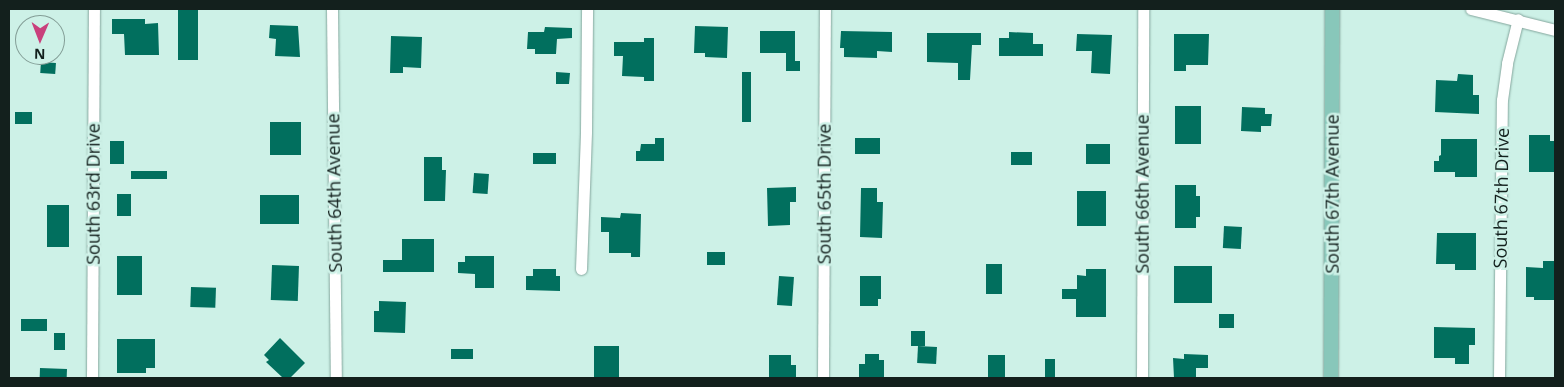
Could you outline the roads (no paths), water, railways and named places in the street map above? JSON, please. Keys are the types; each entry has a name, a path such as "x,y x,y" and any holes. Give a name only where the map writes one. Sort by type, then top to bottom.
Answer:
{"main road":[{"name":"South 67th Avenue","path":"1331,378 1332,9"}],"street":[{"name":"South 63rd Drive","path":"92,378 94,9"},
{"name":"South 64th Avenue","path":"332,9 336,378"},
{"path":"581,269 586,131 587,9"},
{"name":"South 65th Drive","path":"823,378 825,9"},
{"name":"South 66th Avenue","path":"1142,378 1143,9"},
{"path":"1471,9 1518,19 1555,30"},
{"name":"South 67th Drive","path":"1499,378 1502,100 1506,63 1518,19"}]}
